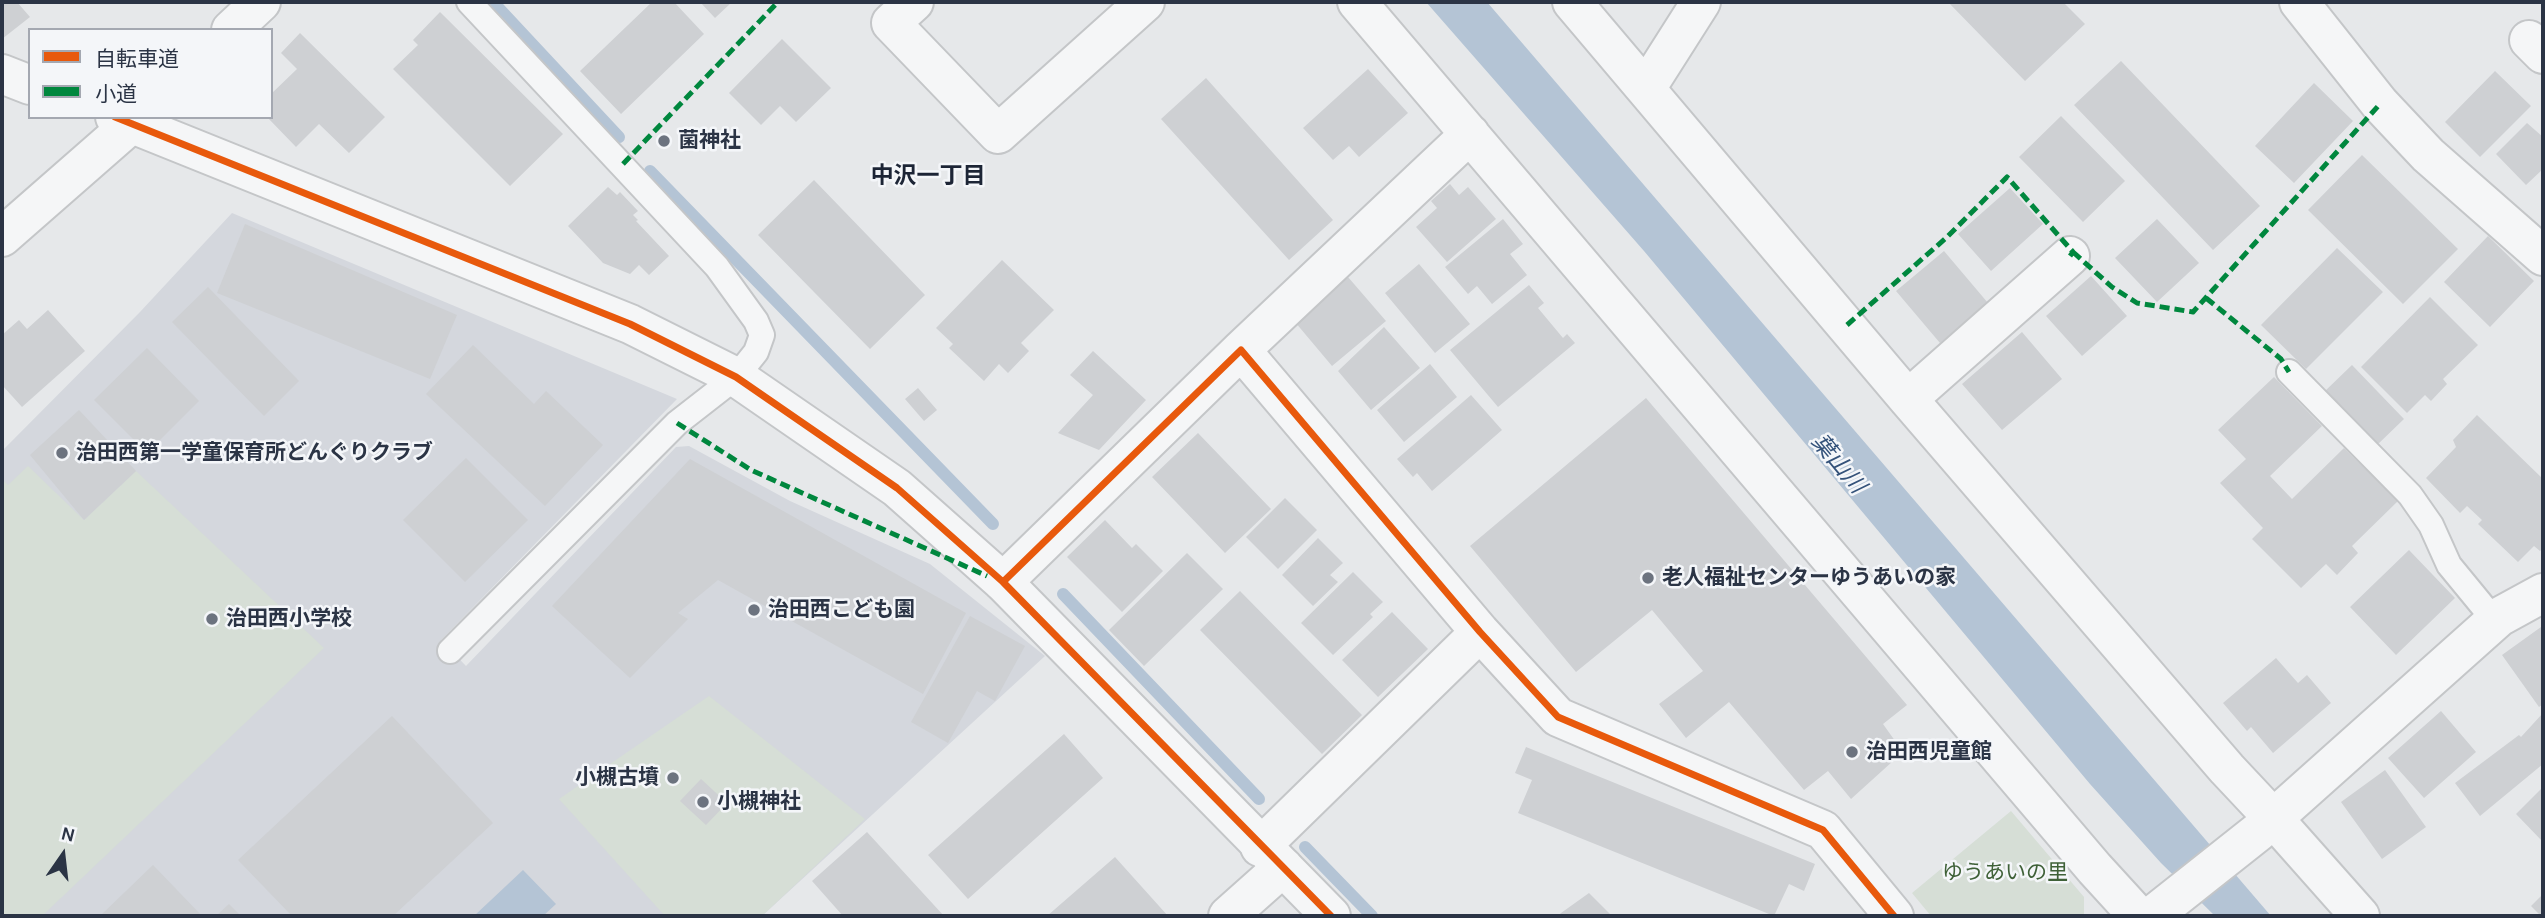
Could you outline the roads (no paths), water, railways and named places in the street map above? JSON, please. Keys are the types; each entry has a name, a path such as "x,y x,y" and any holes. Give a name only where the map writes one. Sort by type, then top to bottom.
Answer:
{"street":[{"path":"233,28 261,2"},
{"path":"914,2 891,23 998,134 1145,2"},
{"path":"1357,2 2095,869 2151,913 2266,825 2495,621 2543,593"},
{"path":"1572,2 1647,87 1908,399 2227,769 2266,825 2360,916"},
{"path":"1647,87 1701,2"},
{"path":"2299,2 2380,104 2428,155 2543,256"},
{"path":"2,74 28,84"},
{"path":"2,237 128,119 630,324 736,377 897,488 1003,582 1331,916"},
{"path":"1003,582 1241,350 1470,134"},
{"path":"1908,399 2070,256"},
{"path":"1241,350 1480,632 1558,717 1823,830 1894,916"},
{"path":"1228,916 1271,857 1480,632"}],"lane":[{"path":"450,651 677,423 736,377 756,352 762,335 756,321 717,267 469,2"},
{"path":"2290,372 2410,495 2431,525 2449,565 2495,621"}],"water":[{"name":"葉山川","path":"1426,2 1487,2 2271,916 2215,916 2161,863 2090,784 1644,251"},
{"path":"523,870 556,904 543,916 474,916"}],"waterway":[{"path":"493,2 619,137"},
{"path":"650,171 993,524"},
{"path":"1063,594 1259,799"},
{"path":"1305,847 1372,916"}],"place":[{"name":"菌神社","path":"664,141"},
{"name":"治田西第一学童保育所どんぐりクラブ","path":"62,453"},
{"name":"老人福祉センターゆうあいの家","path":"1648,578"},
{"name":"治田西こども園","path":"754,610"},
{"name":"治田西小学校","path":"212,619"},
{"name":"治田西児童館","path":"1852,752"},
{"name":"小槻古墳","path":"673,778"},
{"name":"小槻神社","path":"703,802"}],"district":[{"name":"中沢一丁目","path":"928,176"}],"park label":[{"name":"ゆうあいの里","path":"2005,873"}]}
